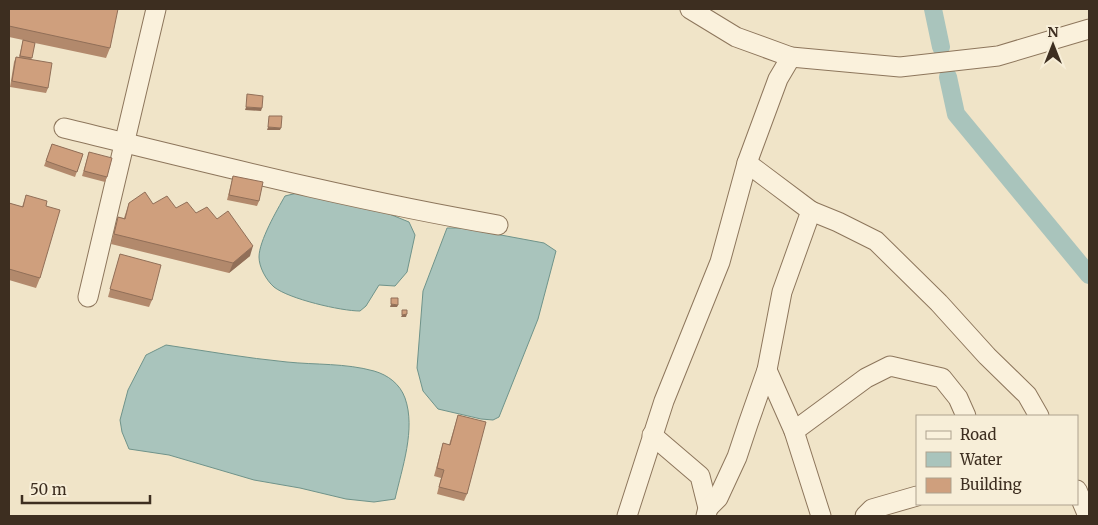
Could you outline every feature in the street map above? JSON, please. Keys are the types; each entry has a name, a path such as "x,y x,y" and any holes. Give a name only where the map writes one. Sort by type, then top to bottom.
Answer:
{"street":[{"path":"88,296 126,143 156,9"},
{"path":"690,9 736,37 791,57 900,67 998,56 1089,29"},
{"path":"627,516 664,401 720,262 747,163 778,79 791,57"},
{"path":"64,128 411,209 498,225"},
{"path":"747,163 812,211 876,241 939,303 987,356 1027,395 1038,415"},
{"path":"707,512 718,498 737,457 767,370 782,292 812,211"},
{"path":"794,431 866,378 890,366 942,378 958,398 966,415"},
{"path":"767,370 794,431 821,516"},
{"path":"652,435 700,476 707,512"},
{"path":"1078,492 1088,516"},
{"path":"865,516 872,509 916,496"}],"water":[{"path":"305,191 377,209 409,222 415,235 407,272 395,286 379,285 366,306 360,311 328,307 291,296 274,287 268,281 260,265 260,250 265,234 285,196"},
{"path":"447,228 463,228 544,243 556,251 538,319 499,417 493,420 438,409 423,391 417,368 423,291"},
{"path":"166,345 272,360 352,367 374,371 389,378 397,384 403,393 409,422 407,448 395,499 374,502 346,499 254,480 169,455 129,449 122,432 120,420 128,390 146,355"}],"building":[{"path":"9,9 118,9 110,48 9,26"},
{"path":"23,40 35,43 32,58 20,56"},
{"path":"16,57 52,63 48,88 12,81"},
{"path":"247,94 263,96 262,108 246,107"},
{"path":"269,116 282,116 281,128 268,127"},
{"path":"52,144 83,154 77,172 46,161"},
{"path":"89,152 112,158 107,177 84,171"},
{"path":"233,176 263,182 259,201 229,195"},
{"path":"145,192 153,204 167,196 176,208 187,202 196,213 207,207 217,219 228,211 253,246 233,263 114,234 118,217 125,219 129,203"},
{"path":"26,195 47,201 46,206 60,210 40,278 9,269 9,203 23,207"},
{"path":"120,254 161,265 152,300 110,289"},
{"path":"391,298 398,298 398,305 391,304"},
{"path":"402,310 407,310 407,314 402,315"},
{"path":"458,415 486,422 467,494 439,487 444,470 437,468 443,443 450,445"}],"waterway":[{"path":"933,9 941,47"},
{"path":"948,77 956,114 1089,275"}]}
